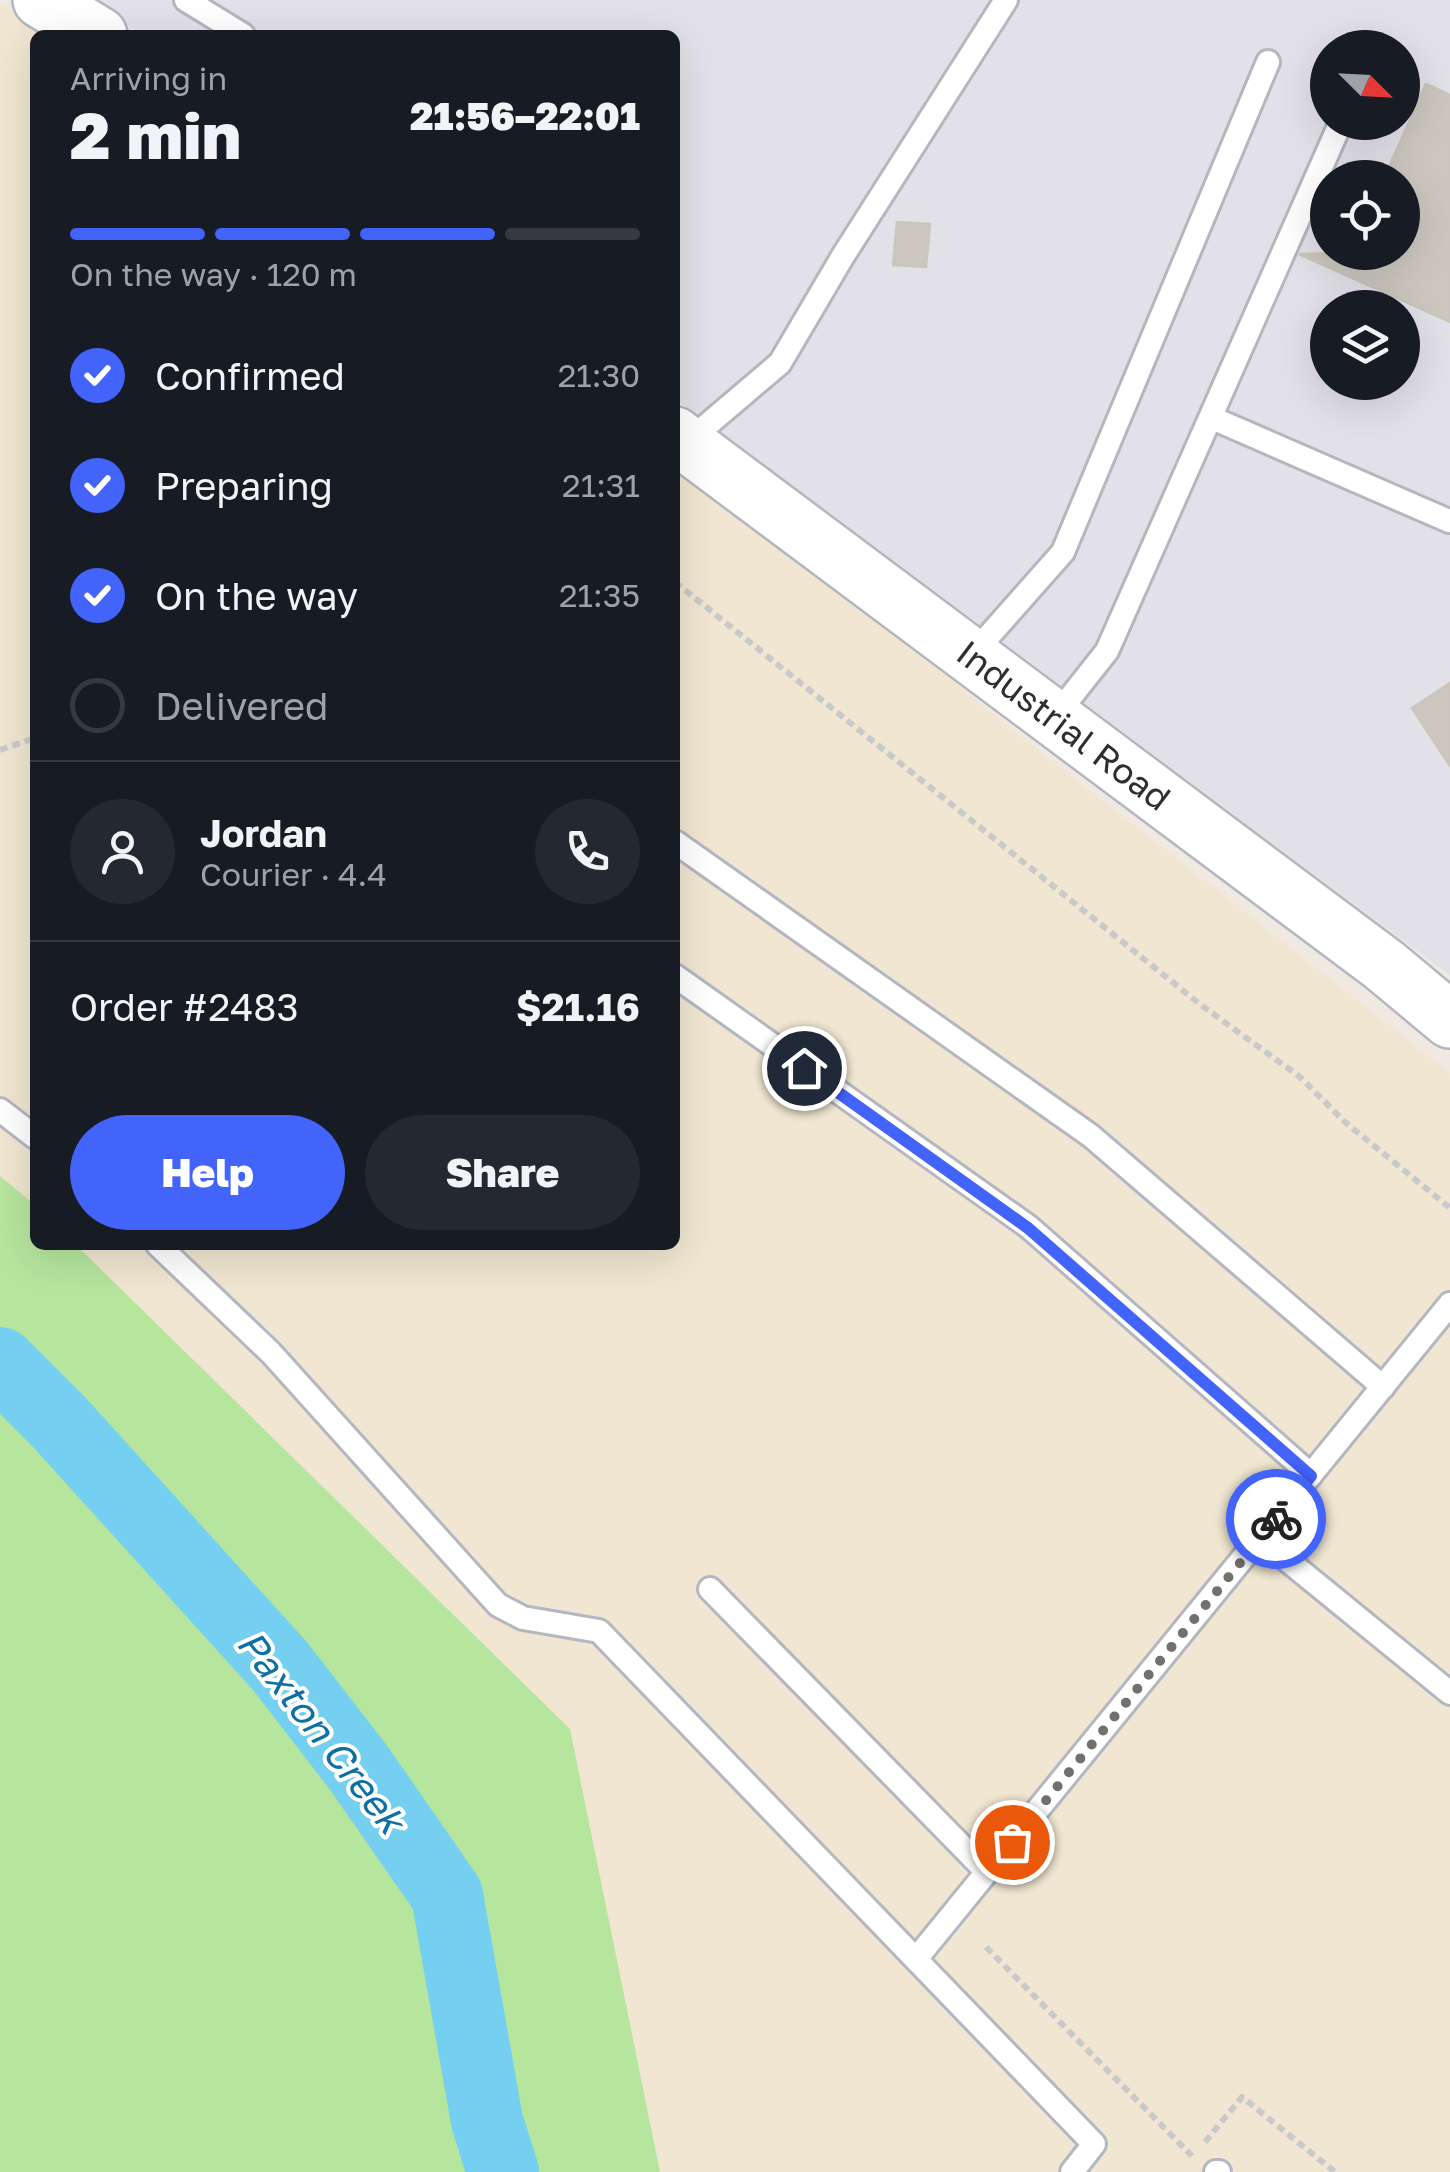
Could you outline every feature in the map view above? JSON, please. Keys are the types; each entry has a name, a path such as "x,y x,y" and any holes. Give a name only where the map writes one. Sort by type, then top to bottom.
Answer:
{"street":[{"path":"41,0 91,30"},
{"name":"Industrial Road","path":"680,439 1384,965 1450,1020"}],"lane":[{"path":"186,0 235,30"},
{"path":"680,439 780,364 842,256 1006,0"},
{"path":"971,656 1063,552 1268,62"},
{"path":"1054,718 1107,651 1333,140"},
{"path":"1212,418 1448,521"},
{"path":"680,846 1091,1136 1383,1387"},
{"path":"680,980 1028,1228 1311,1476"},
{"path":"0,1110 30,1133"},
{"path":"163,1250 270,1353 498,1605 523,1618 600,1632 1094,2144 1072,2172"},
{"path":"916,1959 1450,1304"},
{"path":"1260,1538 1450,1692"},
{"path":"710,1589 987,1872"}],"path":[{"path":"680,586 1201,1005 1300,1077 1346,1122 1450,1208"},
{"path":"0,750 30,740"},
{"path":"986,1947 1192,2157"},
{"path":"1180,2172 1242,2097 1336,2172"}],"shaded area":[{"path":"89,0 1450,0 1450,975 680,403 680,30 135,30"},
{"path":"0,4 48,30 30,30 30,1250 680,1250 680,459 761,518 986,709 1450,1073 1450,2172 0,2172"}],"green space":[{"path":"0,1176 30,1201 30,1250 81,1250 570,1729 660,2172 0,2172"}],"building":[{"path":"1426,84 1450,95 1450,322 1420,308 1420,290 1379,290 1335,270 1420,270 1420,160 1392,160 1401,140 1420,140 1420,97"},
{"path":"897,222 930,224 926,267 893,265"},
{"path":"1450,683 1450,766 1412,708"}],"waterway":[{"name":"Paxton Creek","path":"0,1363 59,1422 280,1666 358,1767 447,1895 487,2121 503,2172"}],"way so far":[{"path":"1012,1842 1276,1519"}],"route":[{"path":"804,1068 1028,1228 1311,1476 1276,1519"}]}
